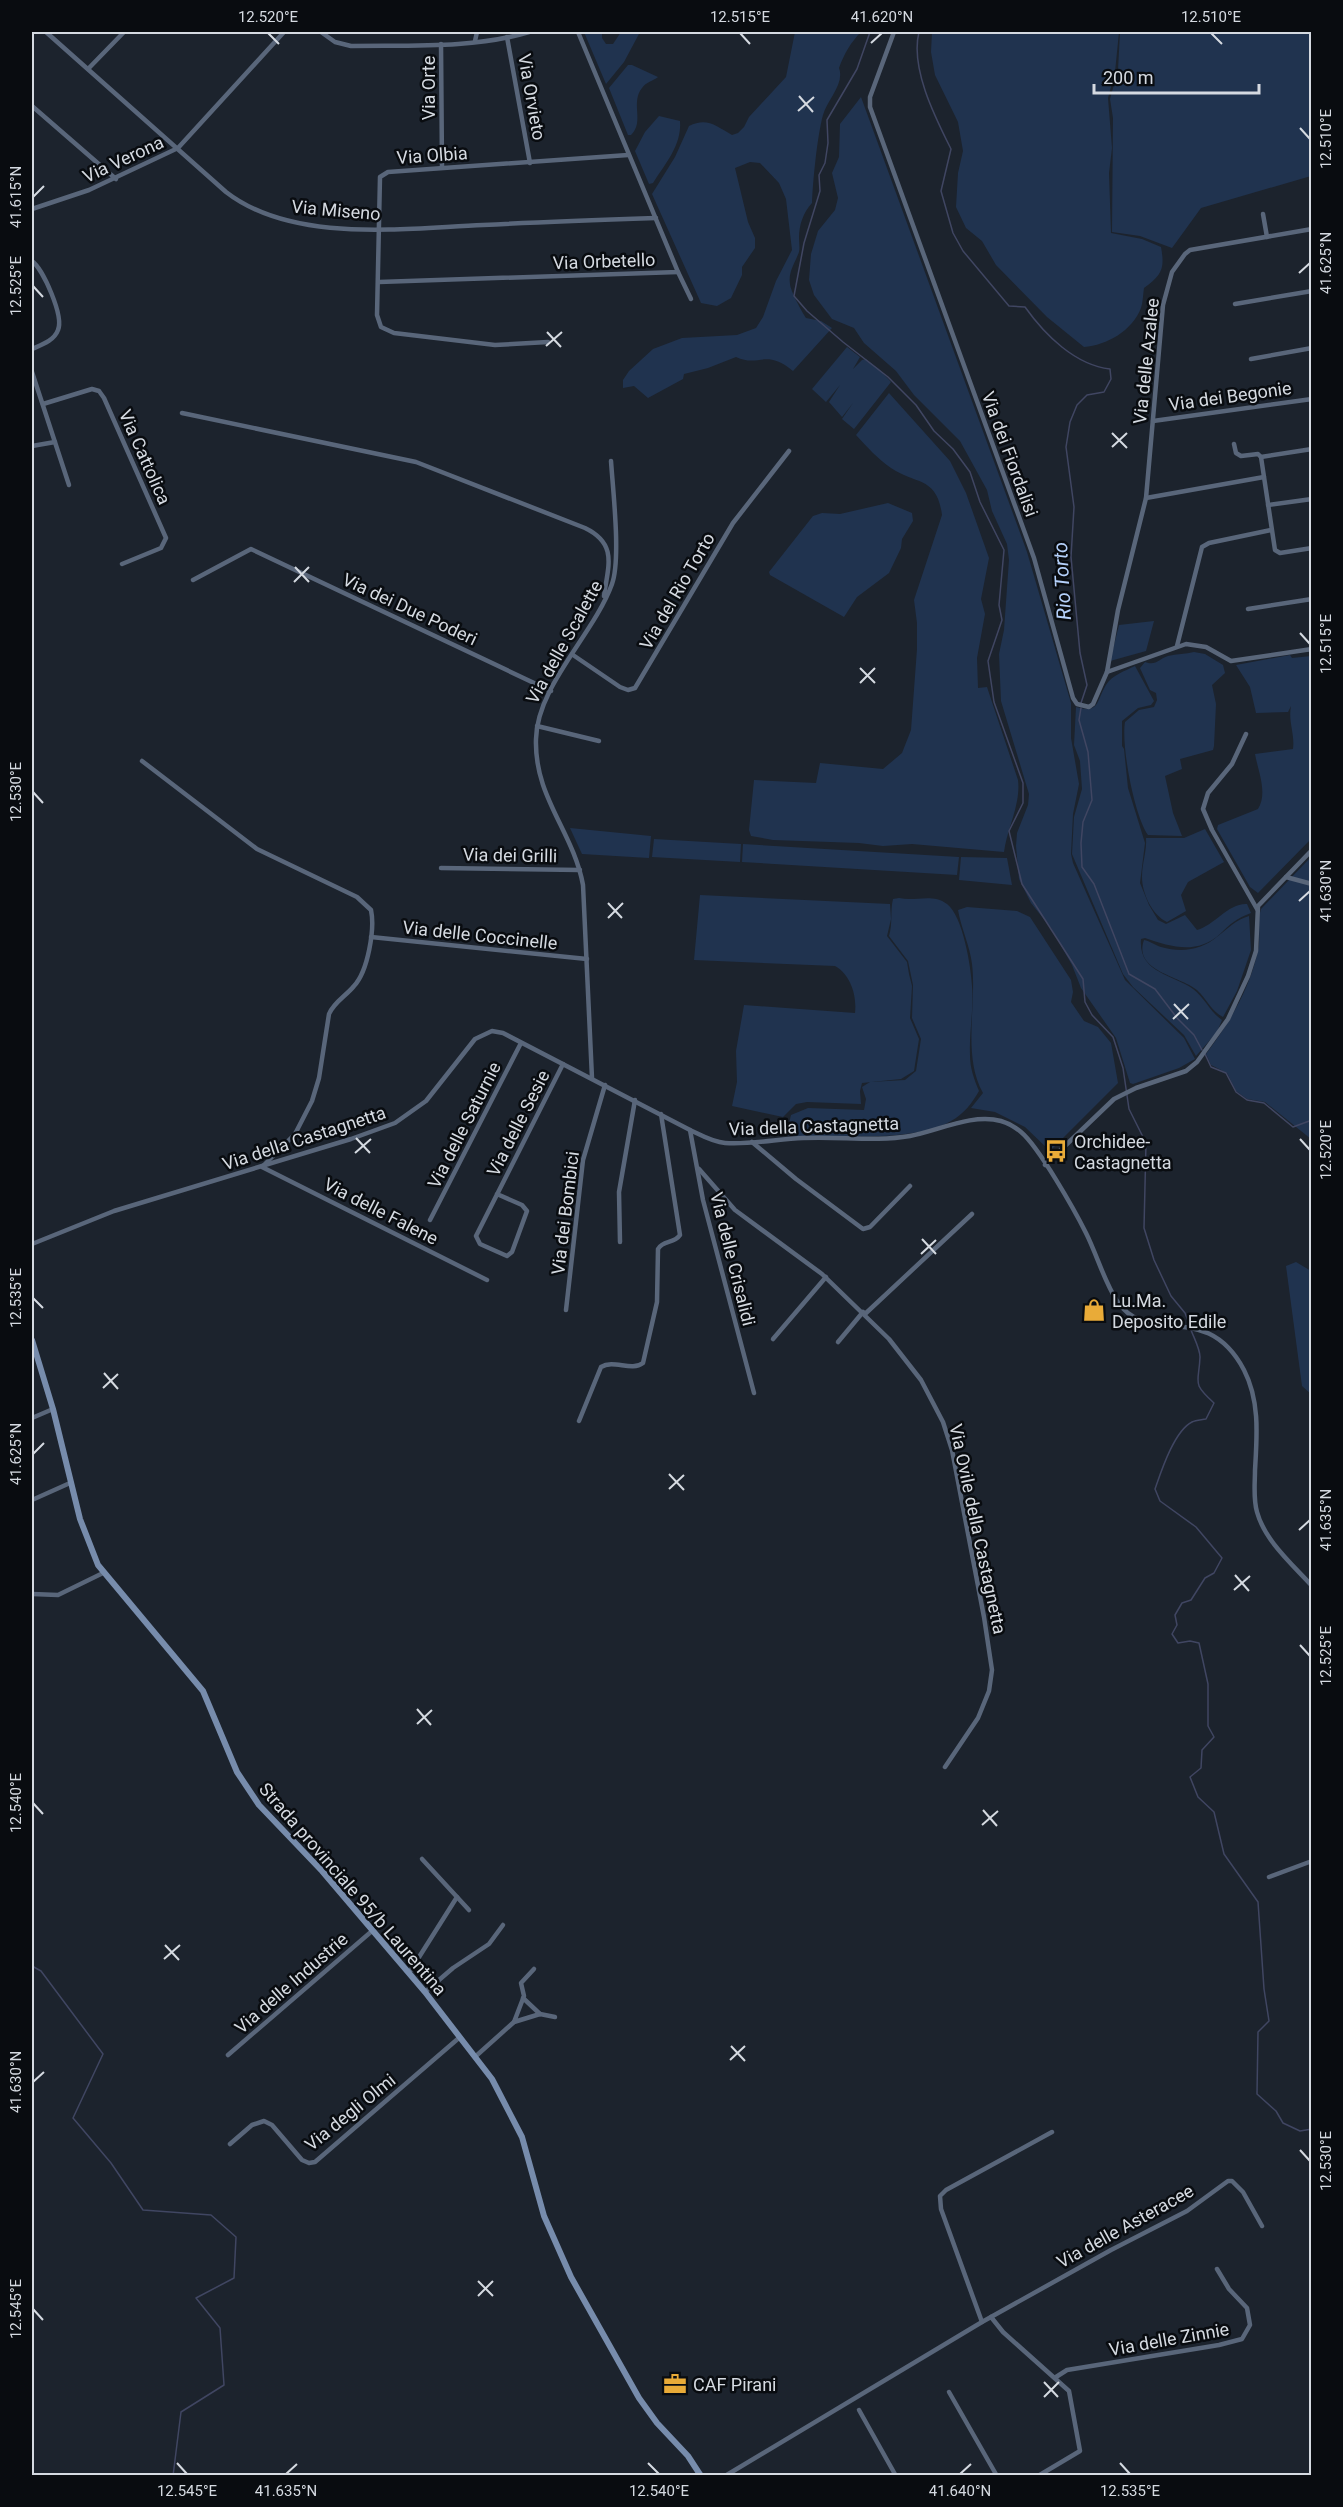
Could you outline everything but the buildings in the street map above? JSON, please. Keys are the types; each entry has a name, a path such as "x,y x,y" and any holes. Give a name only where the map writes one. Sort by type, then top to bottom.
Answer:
{"main road":[{"name":"Strada provinciale 95/b Laurentina","path":"32,1340 53,1409 70,1483 90,1548 103,1573 164,1641 203,1691 237,1772 259,1805 310,1857 409,1973 476,2056 498,2088 518,2127 529,2157 546,2223 571,2277 639,2398 701,2475"}],"street":[{"name":"Via Miseno","path":"46,32 230,195 259,212 317,225 379,229 656,218"},
{"path":"88,69 124,32"},
{"name":"Via Verona","path":"32,209 72,197 178,148 284,32"},
{"path":"321,32 334,42 347,46 441,44 507,37 529,32"},
{"path":"475,41 477,32"},
{"name":"Via Orbetello","path":"379,282 678,272 578,32"},
{"name":"Via dei Fiordalisi","path":"894,32 870,97 870,107 1034,558 1073,698 1077,704 1087,707 1095,702 1107,672 1118,610 1146,498"},
{"name":"Via Orvieto","path":"507,37 530,162"},
{"name":"Via Orte","path":"441,44 442,168"},
{"path":"32,106 116,178"},
{"name":"Via Olbia","path":"548,342 495,345 387,331 380,326 377,318 379,180 382,174 628,154"},
{"path":"1263,214 1267,237"},
{"name":"Via delle Azalee","path":"1146,498 1162,313 1168,283 1175,266 1190,250 1311,229"},
{"path":"32,261 44,275 59,322 58,331 53,338 32,349"},
{"path":"678,272 692,299"},
{"path":"1235,304 1311,291"},
{"path":"1251,358 1311,348"},
{"path":"32,372 69,485"},
{"name":"Via Cattolica","path":"44,404 92,389 99,391 104,398 166,538 160,548 122,564"},
{"name":"Via dei Begonie","path":"1153,421 1311,399"},
{"path":"182,413 422,464 587,528 601,538 608,549 603,602"},
{"path":"32,446 55,442"},
{"path":"1234,444 1238,455 1258,454 1261,457 1311,449"},
{"name":"Via del Rio Torto","path":"573,655 622,689 629,690 636,687 733,524 789,451"},
{"path":"1261,457 1275,550 1280,553 1311,548"},
{"name":"Via delle Scalette","path":"592,1078 584,889 580,870 540,780 536,755 537,726 551,691 614,579 616,563 611,461"},
{"path":"1146,498 1264,477"},
{"path":"1268,506 1311,499"},
{"path":"1177,646 1202,547 1209,543 1271,530"},
{"name":"Via dei Due Poderi","path":"193,580 251,549 551,691"},
{"path":"1248,609 1311,599"},
{"path":"1107,672 1177,646 1201,645 1231,661 1311,649"},
{"path":"537,726 599,741"},
{"path":"1045,1165 1117,1098 1130,1090 1186,1071 1201,1057 1230,1016 1251,966 1256,947 1257,909 1212,830 1203,809 1208,793 1232,764 1246,734"},
{"path":"142,761 257,849 362,900 371,912 371,937 358,981 334,1005 329,1014 319,1078 307,1113 292,1138 262,1167"},
{"path":"1257,909 1311,850"},
{"name":"Via dei Grilli","path":"441,868 580,870"},
{"path":"1286,878 1311,884"},
{"name":"Via delle Coccinelle","path":"371,937 587,959"},
{"name":"Via della Castagnetta","path":"32,1244 106,1214 367,1134 401,1120 426,1101 466,1048 480,1035 498,1031 690,1130 721,1142 818,1137 890,1139 987,1119 1004,1123 1020,1131 1045,1165 1083,1228 1113,1294 1121,1306 1144,1321 1196,1328 1216,1336 1225,1343 1242,1366 1250,1382 1256,1414 1254,1494 1257,1511 1274,1542 1311,1586"},
{"name":"Via delle Saturnie","path":"430,1220 521,1043"},
{"name":"Via delle Sesie","path":"497,1194 524,1206 527,1210 512,1252 507,1256 480,1244 476,1239 497,1194 563,1064"},
{"name":"Via dei Bombici","path":"566,1310 583,1160 604,1085"},
{"path":"620,1242 620,1192 635,1100"},
{"path":"579,1421 601,1367 607,1363 636,1366 643,1361 656,1305 658,1249 663,1243 676,1240 680,1235 662,1114"},
{"name":"Via delle Crisalidi","path":"690,1130 705,1209 754,1393"},
{"path":"752,1142 796,1179 863,1229 870,1227 910,1186"},
{"name":"Via delle Falene","path":"262,1167 487,1280"},
{"name":"Via Ovile della Castagnetta","path":"699,1169 735,1210 826,1277 864,1313 907,1360 926,1389 945,1426 951,1446 992,1668 989,1691 973,1727 945,1767"},
{"path":"838,1342 864,1313 972,1214"},
{"path":"773,1339 826,1277"},
{"path":"32,1418 53,1409"},
{"path":"32,1500 70,1483"},
{"path":"32,1594 58,1595 103,1573"},
{"path":"422,1859 469,1910"},
{"path":"1269,1877 1311,1861"},
{"path":"409,1973 457,1897"},
{"path":"425,1992 453,1968 489,1944 503,1925"},
{"name":"Via delle Industrie","path":"228,2055 372,1931"},
{"path":"514,2022 523,1998 521,1983 534,1969"},
{"path":"523,1998 540,2014"},
{"path":"476,2056 514,2022 540,2014 555,2017"},
{"name":"Via degli Olmi","path":"230,2144 252,2125 264,2121 272,2125 302,2160 309,2163 315,2162 460,2037"},
{"path":"982,2322 941,2209 940,2196 946,2190 1052,2132"},
{"name":"Via delle Asteracee","path":"724,2475 982,2322 1094,2259 1185,2212 1228,2181 1232,2181 1239,2187 1262,2226"},
{"name":"Via delle Zinnie","path":"1056,2377 1064,2371 1216,2346 1242,2339 1249,2329 1247,2308 1226,2286 1216,2269"},
{"path":"991,2317 1003,2332 1056,2377 1072,2395 1079,2452 1038,2475"},
{"path":"949,2392 997,2475"},
{"path":"859,2410 896,2475"}],"shaded area":[{"path":"584,32 602,32 602,38 606,44 613,44 621,32 640,32 624,62 606,84"},
{"path":"795,32 861,32 843,58 839,68 838,86 823,115 814,171 812,203 801,224 799,252 790,275 792,291 806,318 821,321 832,328 793,371 769,359 751,361 736,357 684,374 683,379 648,398 634,386 623,388 623,380 629,371 653,349 682,338 737,335 756,328 763,317 776,281 792,250 786,199 779,183 760,163 750,162 735,168 748,222 755,238 755,248 742,267 742,275 731,298 717,306 701,303 652,194 675,157 689,126 695,123 706,123 732,135 744,127 749,117 786,77"},
{"path":"932,32 1119,32 1115,72 1108,98 1112,148 1109,173 1111,233 1142,239 1161,247 1163,261 1161,271 1144,288 1142,306 1132,324 1110,340 1084,347 1047,317 996,265 982,241 966,228 956,207 958,173 963,151 958,122 935,75 931,52"},
{"path":"1120,32 1311,32 1311,176 1201,208 1172,248 1140,236 1112,232 1113,118 1110,99 1118,70"},
{"path":"628,65 658,77 645,84 639,94 637,124 631,135 628,135 609,88"},
{"path":"861,97 1027,552 1071,703 1071,738 1079,784 1073,814 1071,854 1073,863 1125,980 1184,1038 1195,1059 1179,1068 1133,1084 1130,1083 1116,1038 1081,988 1072,965 1051,928 1031,903 1019,879 1017,833 1028,805 1029,794 1001,701 999,654 1004,630 1009,560 1007,544 992,511 987,490 960,441 914,395 896,371 864,343 854,328 832,319 814,295 809,280 811,254 818,231 835,210 838,198 832,173 839,157 840,124"},
{"path":"659,116 680,121 680,130 672,154 653,183 649,184 635,151 645,132"},
{"path":"847,347 860,357 853,369 866,359 891,382 854,429 842,419 853,403 842,417 829,402 840,385 826,402 812,389"},
{"path":"889,393 950,461 966,493 989,558 981,599 985,614 977,658 978,688 987,687 1018,780 1018,798 1004,852 912,844 883,846 773,840 751,836 749,830 754,780 816,783 820,763 883,769 902,753 911,730 917,649 914,600 942,515 939,502 930,487 891,468 856,435"},
{"path":"888,503 912,513 913,521 902,539 901,548 889,573 857,597 844,617 770,575 769,572 813,516 822,513 840,514"},
{"path":"1154,621 1146,651 1110,661 1119,625"},
{"path":"1194,652 1205,654 1223,665 1225,673 1212,685 1216,704 1213,750 1180,759 1182,769 1165,776 1173,813 1182,836 1148,835 1138,812 1130,780 1125,747 1125,722 1139,710 1154,707 1157,700 1156,693 1150,690 1140,668 1145,662 1155,663 1168,656"},
{"path":"1290,655 1292,658 1311,656 1311,839 1258,893 1250,887 1217,829 1218,825 1258,809 1262,789 1255,754 1293,749 1291,706 1288,712 1256,713 1250,687 1236,665"},
{"path":"1135,666 1154,701 1151,705 1138,708 1122,721 1122,746 1128,788 1145,843 1140,883 1149,905 1158,920 1166,924 1185,915 1197,930 1240,905 1247,904 1251,913 1238,919 1211,941 1202,945 1184,947 1141,939 1145,959 1151,966 1193,989 1222,1020 1217,1032 1196,1056 1184,1035 1133,987 1123,974 1072,854 1074,817 1082,789 1080,761 1074,745 1076,707 1089,709 1096,705 1112,679"},
{"path":"570,828 651,836 649,858 582,854"},
{"path":"1205,829 1224,862 1188,882 1181,895 1186,911 1167,922 1152,909 1142,883 1146,838 1184,838"},
{"path":"654,839 741,844 740,862 652,857"},
{"path":"743,844 959,857 957,875 742,862"},
{"path":"961,857 1007,858 1012,885 959,880"},
{"path":"1311,857 1311,1139 1265,1102 1247,1099 1236,1091 1227,1073 1211,1065 1206,1054 1230,1018 1250,978 1259,945 1261,909"},
{"path":"700,895 890,904 891,919 887,936 907,962 912,986 910,1018 919,1039 914,1071 901,1079 862,1083 861,1104 807,1102 796,1104 783,1117 732,1106 737,1082 736,1051 744,1005 855,1013 855,1000 849,980 835,966 694,960"},
{"path":"929,898 941,901 953,910 958,919 968,955 971,978 970,1060 979,1091 960,1115 936,1128 894,1135 786,1136 791,1115 808,1108 864,1110 866,1099 862,1087 870,1082 905,1080 916,1071 921,1039 912,1018 913,985 908,961 889,936 893,899"},
{"path":"967,907 1017,911 1030,917 1071,980 1073,992 1071,1002 1084,1021 1098,1027 1111,1043 1118,1083 1050,1151 1025,1127 995,1112 971,1108 983,1093 973,1063 972,964 958,910"},
{"path":"1249,916 1251,950 1237,991 1223,1017 1215,1012 1197,990 1151,966 1145,959 1142,950 1144,940 1169,949 1191,949 1212,941 1236,922"},
{"path":"1296,1262 1311,1271 1311,1394 1302,1386 1286,1266"}],"waterway":[{"path":"870,32 857,69 827,120 828,143 825,163 819,175 820,191 804,243 794,296 807,311 888,377 916,405 934,431 953,449 970,472 980,502 1004,550 999,605 1002,620 988,661 994,702 1023,783 1023,803 1009,831 1022,884 1083,979 1085,1002 1092,1015 1113,1037 1123,1068 1129,1109 1146,1143 1144,1228 1154,1260 1171,1296 1185,1313 1190,1326"},
{"name":"Rio Torto","path":"919,32 917,46 921,76 931,107 951,149 941,191 953,233 963,251 1009,306 1025,307 1051,338 1073,355 1085,362 1110,369 1111,379 1104,392 1087,395 1077,405 1070,422 1066,447 1074,507 1071,557 1080,653 1087,685 1081,703"},
{"name":"Rio Torto","path":"1081,708 1079,720 1088,752 1092,800 1083,822 1082,867 1094,884 1129,974 1155,989 1177,1018 1194,1035 1202,1050"},
{"name":"Rio Torto","path":"1205,1054 1211,1067 1226,1073 1236,1092 1247,1100 1264,1103 1293,1127 1312,1120"},
{"path":"1191,1330 1200,1354 1199,1386 1214,1403 1206,1419 1192,1422 1179,1434 1169,1452 1155,1489 1160,1501 1196,1527 1222,1558 1214,1573 1205,1578 1191,1600 1182,1603 1175,1615 1177,1625 1172,1634 1178,1643 1190,1641 1199,1643 1208,1684 1208,1726 1214,1737 1202,1750 1201,1768 1190,1777 1198,1797 1214,1812 1224,1854 1258,1902 1264,1989 1269,2021 1258,2032 1257,2094 1276,2111 1283,2123 1300,2131 1312,2129"},
{"path":"32,1966 41,1971 103,2054 73,2118 111,2163 143,2210 211,2215 236,2237 234,2278 196,2298 220,2328 224,2385 181,2412 173,2476"}],"place":[{"name":"Orchidee- Castagnetta","path":"1056,1151"},
{"name":"Lu.Ma. Deposito Edile","path":"1094,1310"},
{"name":"CAF Pirani","path":"675,2384"}]}
